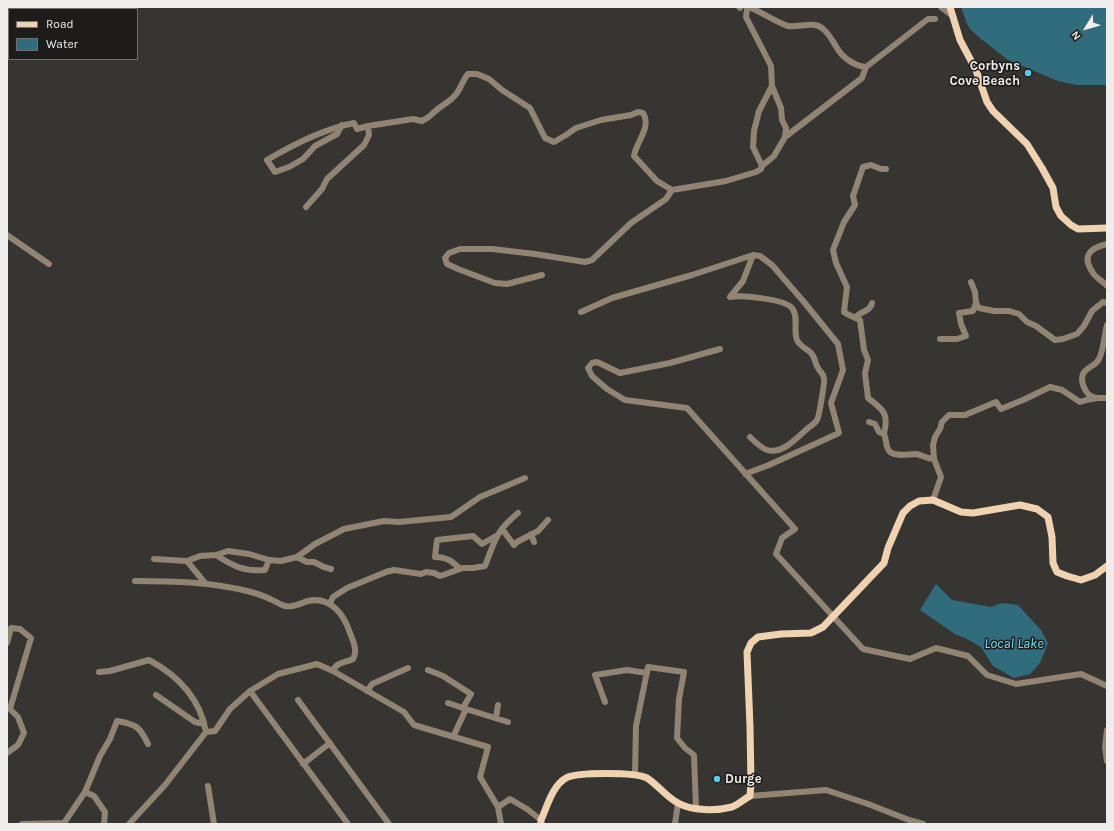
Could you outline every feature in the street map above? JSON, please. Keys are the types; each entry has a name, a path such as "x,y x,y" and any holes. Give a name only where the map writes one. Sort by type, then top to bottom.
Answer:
{"main road":[{"path":"950,7 960,40 976,70 987,102 993,111 1027,144 1053,188 1056,207 1061,216 1078,229 1107,228"},
{"path":"541,822 556,786 566,778 586,774 635,774 646,778 678,803 696,808 714,810 733,807 750,796 751,784 747,652 751,643 758,638 780,634 811,632 823,627 884,563 888,548 903,513 910,506 919,501 934,500 961,512 973,513 1020,505 1037,508 1048,517 1052,537 1053,563 1057,572 1081,580 1094,575 1107,566"}],"street":[{"path":"786,137 786,128 782,120 781,108 772,86 771,66 746,17 747,9 749,7 786,26 796,27 813,25 821,27 837,50 847,60 862,67 866,67"},
{"path":"941,7 953,16"},
{"path":"342,125 337,134 315,146 303,159 289,167 275,172 267,160 298,144 342,125 354,123 357,129 413,119 422,121 426,120 430,118 439,108 448,103 462,85 468,74 477,74 489,79 502,90 530,108 545,138 554,142 576,128 601,120 630,115 638,112 643,113 646,117 645,126 634,156 657,181 672,190 726,181 756,172 761,169 762,166 774,156 786,137 862,78 866,67 928,19 935,19"},
{"path":"762,166 753,147 754,131 759,111 772,86"},
{"path":"306,207 322,189 327,179 364,145 369,135 368,126"},
{"path":"886,169 881,169 871,165 863,167 853,196 855,205 844,222 833,250 836,263 847,287 844,312 860,320 864,350 868,360 865,373 868,398 880,407 884,413 886,421 884,434 887,448 891,453 898,455 918,454 928,459 934,459"},
{"path":"542,275 507,284 496,283 458,270 447,264 445,258 449,253 460,249 492,249 585,262 592,260 631,223 666,198 672,190"},
{"path":"7,236 49,264"},
{"path":"1107,244 1091,250 1088,255 1088,261 1093,274 1107,286"},
{"path":"581,312 612,298 692,275 753,255 760,256 772,265 838,344 843,370 831,403 839,433 770,465 745,474"},
{"path":"750,437 767,450 776,450 789,445 817,420 824,379 822,372 817,367 815,358 810,352 801,347 797,341 795,333 795,315 792,308 786,304 778,302 743,296 730,297 743,281 753,255"},
{"path":"940,339 957,339 966,336 961,324 959,313 973,311 976,303 976,292 971,282"},
{"path":"976,303 979,308 994,311 1009,311 1019,314 1027,322 1036,326 1055,340 1077,334 1084,326 1092,311 1103,302 1107,303"},
{"path":"856,317 864,310 869,309 872,306 872,303"},
{"path":"1097,398 1090,396 1083,386 1083,374 1097,363 1100,358 1107,325"},
{"path":"720,349 670,363 620,373 597,362 592,363 588,368 592,376 607,389 626,400 687,408 795,529 782,538 776,554 862,649 910,659 936,648 968,656 987,675 1016,684 1081,674 1107,686"},
{"path":"934,500 941,477 934,459 933,445 942,422 949,415 965,415 996,402 1002,409 1050,387 1062,390 1080,402 1097,398 1107,398"},
{"path":"870,422 875,424 880,432 884,434"},
{"path":"154,559 187,561 200,556 216,555 228,551 249,554 269,560 281,561 297,557 315,544 344,529 384,521 398,522 451,517 480,497 525,478"},
{"path":"460,569 452,560 444,557 435,557 437,540 473,536 482,544 496,536 506,523 518,513"},
{"path":"502,529 514,545 538,531 548,520"},
{"path":"531,534 534,542"},
{"path":"330,603 333,597 347,588 394,570 421,574 426,572 434,573 440,576 463,568 485,566 496,536"},
{"path":"216,555 234,567 258,571 265,570 269,560"},
{"path":"297,557 307,562 314,562 324,567 331,568"},
{"path":"187,561 205,584"},
{"path":"135,581 170,581 205,584 251,592 273,600 284,606 297,605 309,601 330,603 346,622 355,647 355,655 353,659 339,664 333,671"},
{"path":"7,643 11,628 20,630 31,638 10,709 18,717 24,733 18,745 7,753"},
{"path":"98,672 110,672 149,660 162,667 181,682 194,700 201,712 206,732"},
{"path":"129,824 165,786 206,732 215,731 230,709 250,691 278,674 317,664 333,671 404,712 414,725 488,747 480,777 498,807 501,824"},
{"path":"635,774 636,726 648,667 684,672 679,699 677,738 685,748 694,755 696,808"},
{"path":"366,691 372,684 408,668"},
{"path":"428,670 443,676 471,694 453,737"},
{"path":"605,702 595,675 627,670 647,673"},
{"path":"250,691 348,824"},
{"path":"156,695 195,722 204,724"},
{"path":"298,700 389,824"},
{"path":"448,703 508,722"},
{"path":"496,718 498,706"},
{"path":"22,824 64,823 85,792 100,756 110,740 117,721 130,723 137,727 148,744"},
{"path":"1107,730 1105,747 1107,761"},
{"path":"303,764 330,743"},
{"path":"208,786 214,824"},
{"path":"750,796 826,790 868,804 907,822 923,824"},
{"path":"85,792 94,796 106,812 104,824"},
{"path":"498,807 510,799 527,809 541,822"},
{"path":"675,824 678,803"}],"water":[{"path":"961,7 1107,7 1107,85 1077,85 1058,81 1008,60 971,30 967,24"},
{"name":"Local Lake","path":"936,584 952,600 991,607 1002,603 1018,605 1041,630 1048,643 1040,663 1030,674 1014,678 993,666 981,647 955,634 920,610"}],"place":[{"name":"Corbyns Cove Beach","path":"1028,73"},
{"name":"Durge","path":"717,779"}]}
